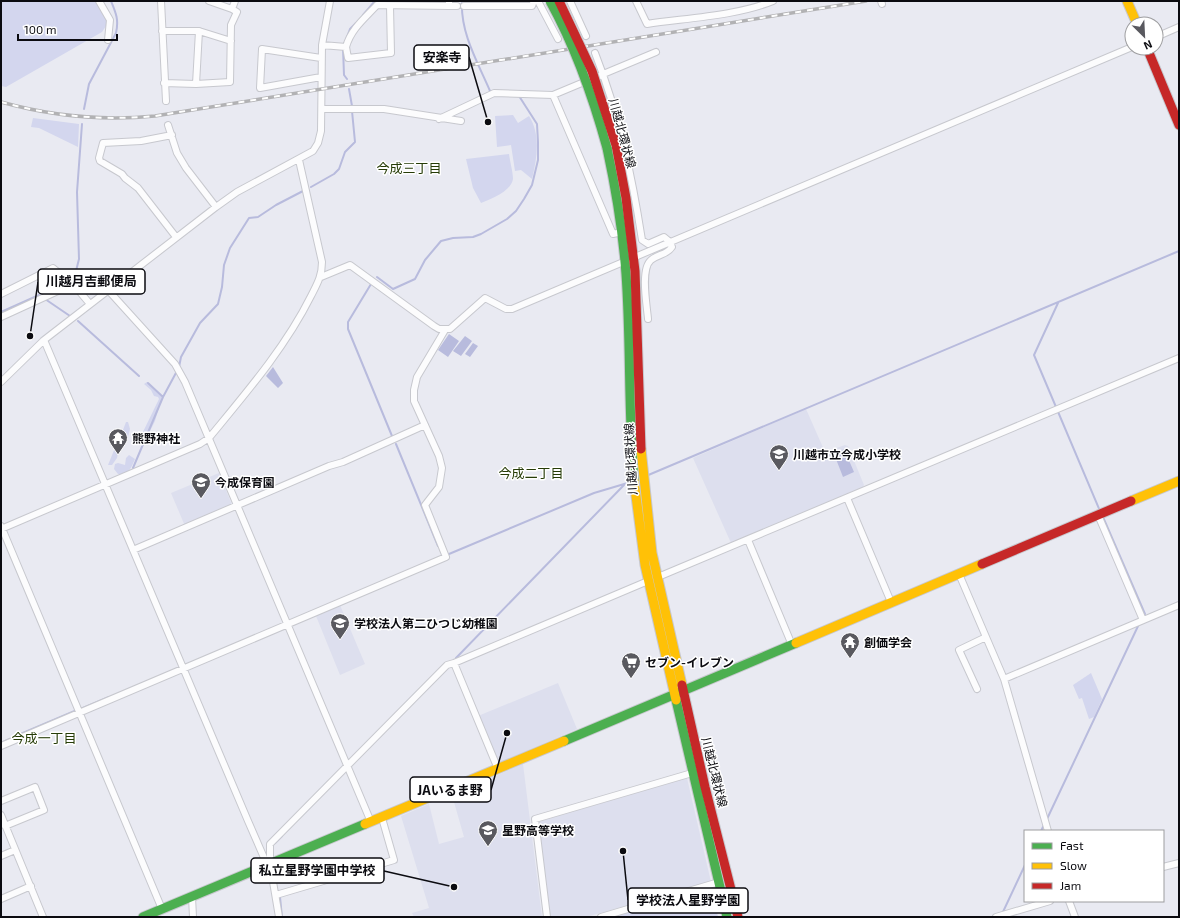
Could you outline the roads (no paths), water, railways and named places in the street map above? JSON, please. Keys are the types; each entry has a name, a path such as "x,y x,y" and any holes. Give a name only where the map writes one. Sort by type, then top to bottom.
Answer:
{"main road":[{"name":"川越北環状線","path":"550,1 565,29 588,84 611,146 622,232 629,260 632,445 636,507 648,581 692,774 727,917"},
{"name":"川越北環状線","path":"559,1 572,26 596,81 611,146 626,198 641,463 652,553 683,690 738,917"},
{"path":"1127,1 1134,16"},
{"path":"1150,56 1179,125"},
{"path":"143,917 382,818 1179,481"}],"street":[{"path":"99,1 110,20 108,40"},
{"path":"161,1 166,101"},
{"path":"164,83 196,84 230,82 231,25 237,12 209,1"},
{"path":"232,9 235,1"},
{"path":"1,382 44,340 216,207 237,192 299,160 313,151 318,143 321,131 321,58 330,1"},
{"path":"390,6 391,53 348,58 346,47 348,37 377,3 390,6 449,3 461,6 532,6 534,1"},
{"path":"538,1 558,39"},
{"path":"570,1 586,36"},
{"path":"636,1 647,24 773,1"},
{"path":"1164,34 1179,27"},
{"path":"162,31 199,31 231,41"},
{"path":"196,84 199,31"},
{"path":"322,45 346,47"},
{"path":"321,58 262,49 260,88 321,77"},
{"path":"1,746 446,557 425,505 439,487 442,462 414,401 415,383 420,371 445,330 456,326 485,298 506,309 512,309 1124,50"},
{"path":"439,119 441,116 494,93 553,95 656,52"},
{"path":"595,53 624,143 642,240 648,244 664,237 670,242 672,247 669,251 651,260 645,269 648,319"},
{"path":"553,95 613,234 622,232"},
{"path":"322,109 384,109 439,119 461,121"},
{"path":"168,125 178,153 186,168 216,207"},
{"path":"172,135 141,141 103,143 100,161 122,174 138,188 176,237"},
{"path":"162,909 1,528 180,453 209,438 268,366 300,318 321,277 322,262 299,160"},
{"path":"321,277 350,265 434,326 445,330"},
{"path":"1,294 53,268 67,278 90,304"},
{"path":"1,317 73,284"},
{"path":"108,290 175,364 181,374 371,822"},
{"path":"44,340 258,844 265,860 270,864"},
{"path":"658,577 1179,358"},
{"path":"133,550 237,507 329,466 343,462 425,425"},
{"path":"847,498 891,602"},
{"path":"1101,514 1143,620"},
{"path":"748,540 792,645"},
{"path":"959,574 1004,679 1048,830"},
{"path":"279,917 270,864 270,844 348,768 447,665 454,664 648,581"},
{"path":"1004,679 1179,605"},
{"path":"976,688 959,650 986,637"},
{"path":"454,664 498,769"},
{"path":"547,917 535,819 692,774"},
{"path":"1,801 35,787 44,810 5,826"},
{"path":"1,815 43,917"},
{"path":"276,895 394,860 382,818"},
{"path":"1,856 15,850"},
{"path":"1164,867 1179,863"},
{"path":"601,917 719,882"},
{"path":"1,899 30,886"},
{"path":"192,897 194,917"},
{"path":"996,917 1047,902"},
{"path":"1069,902 1075,917"}],"waterway":[{"path":"84,109 89,84 116,33 116,17 111,1"},
{"path":"363,15 375,1"},
{"path":"462,1 462,13 467,36 490,91"},
{"path":"344,45 350,29 356,23"},
{"path":"343,48 344,75 347,79"},
{"path":"349,89 352,106"},
{"path":"377,277 393,289 415,279 425,260 441,241 453,238 473,237 481,234 507,219 516,211 532,185 538,160 537,124 519,96"},
{"path":"311,187 334,174 339,169 345,152 355,142 352,111"},
{"path":"1,312 66,283 75,275 79,259 77,192 82,124"},
{"path":"179,367 181,357 200,323 218,304 222,287 224,265 230,248 249,218 258,217 276,205 303,191"},
{"path":"646,476 1179,251"},
{"path":"371,284 348,322 348,329 392,436"},
{"path":"45,299 70,316"},
{"path":"1058,303 1034,355 1100,511"},
{"path":"78,321 139,376"},
{"path":"133,468 163,397 177,371"},
{"path":"148,383 163,397"},
{"path":"396,444 438,546"},
{"path":"449,554 594,493 631,482"},
{"path":"456,658 624,485"},
{"path":"1103,517 1145,614 1144,617"},
{"path":"1047,819 1139,624"},
{"path":"83,708 109,697"},
{"path":"18,735 77,710"},
{"path":"1,743 16,736"},
{"path":"1042,830 1044,825"},
{"path":"275,843 282,836"},
{"path":"1002,914 1024,867"},
{"path":"280,897 282,917"}],"railway":[{"path":"1,102 39,111 77,116 116,118 155,116 866,1"}],"place":[{"name":"安楽寺","path":"488,122"},
{"name":"川越月吉郵便局","path":"30,336"},
{"name":"熊野神社","path":"118,455"},
{"name":"川越市立今成小学校","path":"779,471"},
{"name":"今成保育園","path":"201,499"},
{"name":"学校法人第二ひつじ幼稚園","path":"340,640"},
{"name":"創価学会","path":"850,659"},
{"name":"セブン-イレブン","path":"631,679"},
{"name":"JAいるま野","path":"507,733"},
{"name":"星野高等学校","path":"488,847"},
{"name":"学校法人星野学園","path":"623,851"},
{"name":"私立星野学園中学校","path":"454,887"}],"district":[{"name":"今成三丁目","path":"409,168"},
{"name":"今成二丁目","path":"531,473"},
{"name":"今成一丁目","path":"44,738"}]}
